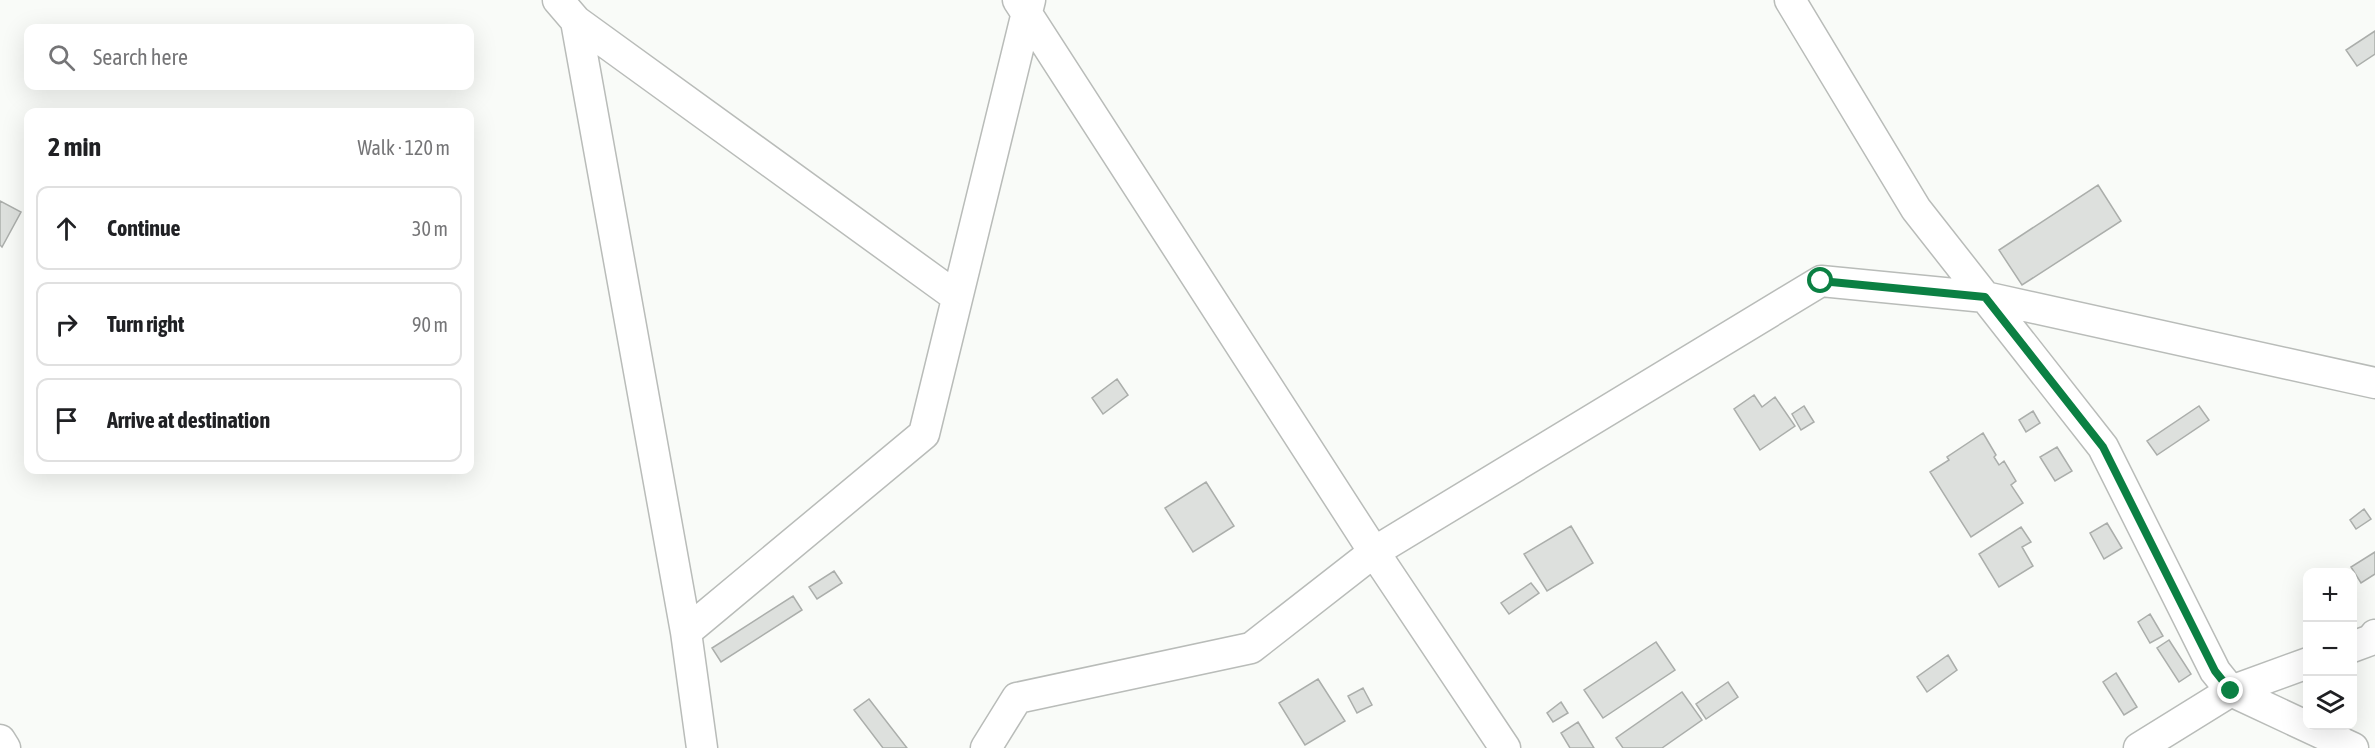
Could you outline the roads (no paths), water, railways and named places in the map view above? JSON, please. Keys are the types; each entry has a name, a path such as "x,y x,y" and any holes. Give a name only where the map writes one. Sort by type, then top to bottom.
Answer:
{"street":[{"path":"1790,0 1916,209 2103,447 2215,671 2231,691 2353,748"},
{"path":"686,632 924,434 1025,4"},
{"path":"1025,4 1374,552 1504,748"},
{"path":"567,11 957,297"},
{"path":"567,11 686,632 702,748"},
{"path":"986,748 1017,698 1251,648 1374,552 1821,281 1985,297 2375,383"},
{"path":"2357,645 2371,640 2375,635"},
{"path":"2139,748 2231,691 2303,664"},
{"path":"0,740 5,748"}]}
